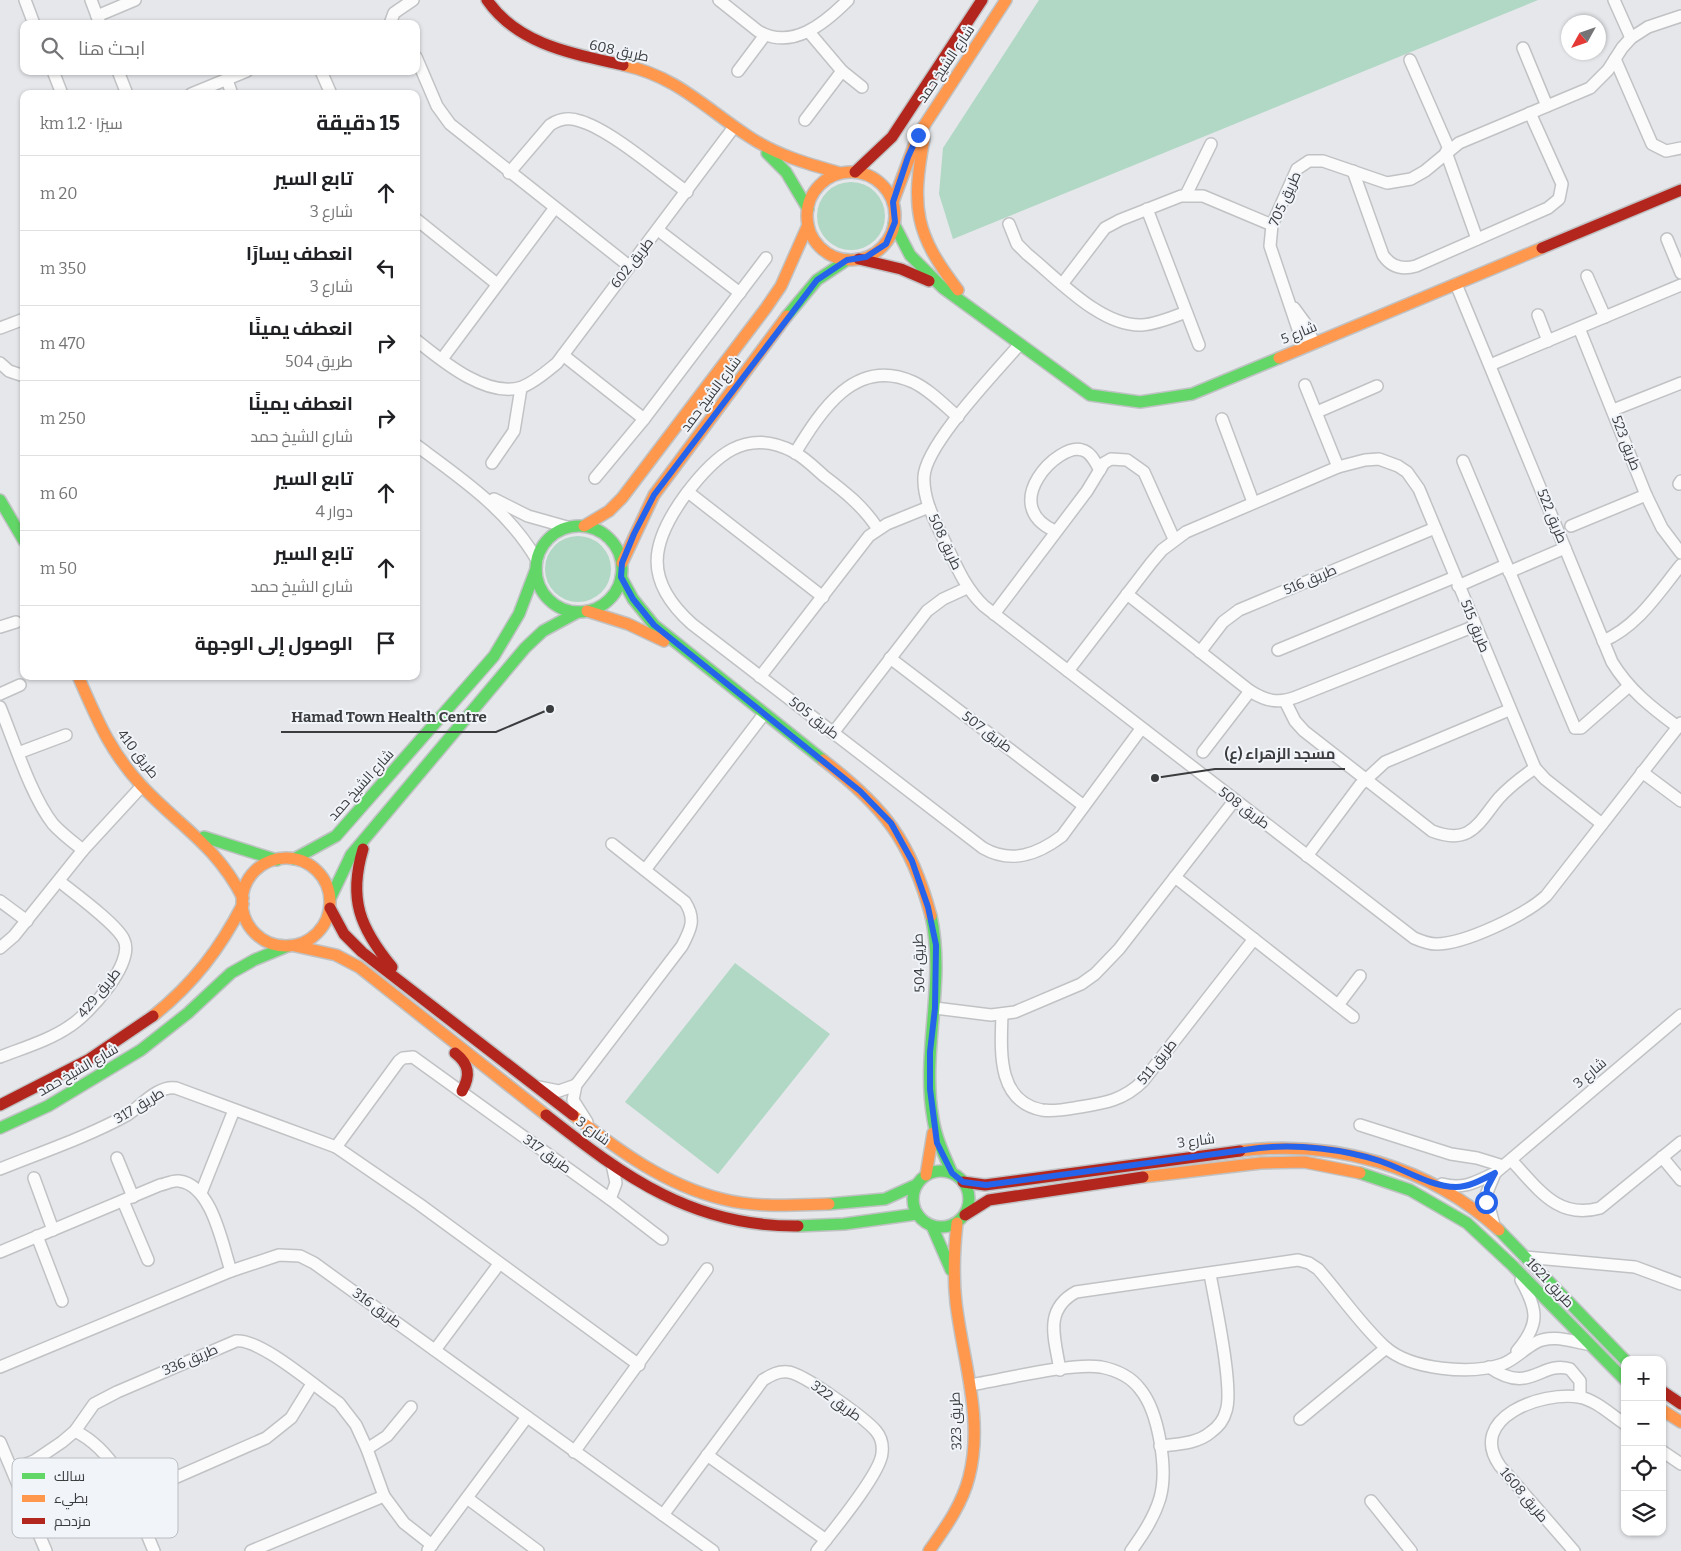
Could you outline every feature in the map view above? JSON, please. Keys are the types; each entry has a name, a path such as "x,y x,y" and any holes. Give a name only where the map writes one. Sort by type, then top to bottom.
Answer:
{"street":[{"path":"25,0 32,20"},
{"path":"91,0 98,20 135,0"},
{"path":"391,20 394,13 413,0"},
{"name":"طريق 608","path":"487,0 503,19 546,47 662,77 688,90 711,106 786,172 808,209"},
{"path":"718,0 765,35 795,36 809,32 828,19 848,0"},
{"name":"شارع الشيخ حمد","path":"855,172 870,161 892,137 982,0"},
{"name":"شارع الشيخ حمد","path":"893,202 908,157 928,118 1006,0"},
{"path":"1614,0 1631,38"},
{"name":"طريق 705","path":"1309,345 1305,323 1291,305 1270,246 1272,225 1293,174 1303,164 1309,161 1323,161 1387,183 1403,182 1426,171 1448,150 1590,88 1600,80 1631,38 1648,27 1681,16"},
{"path":"809,32 842,71 862,87"},
{"path":"738,71 765,35"},
{"path":"1523,48 1547,106"},
{"path":"1615,59 1652,144 1666,151 1681,148"},
{"path":"1410,60 1448,150 1477,239"},
{"path":"420,66 442,116 509,173 628,266"},
{"path":"805,120 842,71"},
{"path":"55,75 60,90"},
{"path":"120,75 125,90"},
{"path":"201,90 238,75"},
{"path":"324,75 329,90"},
{"path":"227,80 231,90"},
{"path":"1353,171 1383,254 1393,266 1408,268 1548,208 1559,198 1562,184 1530,113"},
{"path":"928,118 916,181 918,223 932,256 976,313"},
{"path":"509,173 550,125 557,120 579,120 600,130 686,192"},
{"name":"طريق 608","path":"739,130 779,155 840,173"},
{"name":"طريق 602","path":"521,388 540,377 564,355 628,266 686,192 739,130"},
{"path":"1186,194 1211,144"},
{"path":"855,172 878,181 893,202 894,224 890,237 880,249 853,259 832,255 819,246 808,225 808,209 816,189 826,180 840,173 855,172"},
{"name":"شارع 5","path":"894,224 910,255 943,288 1019,345 1090,395 1140,402 1192,394 1681,190"},
{"path":"1063,283 1105,228 1186,194 1203,196 1272,225"},
{"path":"442,359 554,209"},
{"path":"1147,209 1200,345"},
{"path":"420,222 497,284"},
{"path":"1009,224 1014,237 1022,249 1105,316 1131,324 1152,324 1186,312"},
{"name":"شارع الشيخ حمد","path":"584,526 609,511 622,498 766,308 781,286 808,225"},
{"path":"658,230 740,293"},
{"path":"1667,238 1681,273"},
{"path":"594,478 644,419 766,258"},
{"name":"شارع الشيخ حمد","path":"622,563 643,515 666,480 804,294 817,280 853,259"},
{"name":"شارع 5","path":"853,259 901,269 943,288"},
{"path":"1587,276 1605,317"},
{"name":"طريق 522","path":"1456,284 1612,662 1628,686 1650,706 1679,725"},
{"path":"1490,365 1681,285"},
{"path":"1538,315 1548,341"},
{"path":"0,328 20,320"},
{"name":"طريق 523","path":"1579,328 1646,495 1662,528 1681,553"},
{"name":"طريق 508","path":"1019,345 958,417 927,463 924,476 924,489 929,507 967,588 994,614 1414,938 1435,944 1447,943 1510,919 1535,905 1546,896 1679,725"},
{"path":"420,347 481,383 495,388 521,388 514,431 492,463"},
{"path":"564,355 644,419"},
{"path":"0,363 9,371 20,375"},
{"path":"795,452 826,407 853,384 868,377 885,375 913,382 926,390 958,417"},
{"path":"1613,410 1681,383"},
{"path":"1306,385 1338,467"},
{"path":"1317,412 1377,386"},
{"path":"1222,419 1253,502"},
{"name":"طريق 505","path":"878,529 858,502 795,452 776,445 756,443 736,447 718,456 669,518 659,543 658,563 662,586 680,614 983,848 995,855 1008,857 1022,856 1052,844 1071,827 1084,806 1141,729"},
{"path":"420,448 504,514 526,542 536,565 539,586 548,599 562,608 582,612"},
{"path":"1055,531 1038,520 1029,501 1030,492 1049,465 1063,453 1077,449 1088,454 1100,470"},
{"path":"994,614 1087,491 1106,461 1116,457 1127,460 1139,467 1148,478 1174,540"},
{"name":"طريق 515","path":"1068,671 1162,550 1174,540 1199,526 1338,467 1365,460 1379,460 1398,466 1414,480 1509,710 1535,768 1550,784 1602,824"},
{"path":"1463,461 1575,728 1581,728 1628,686"},
{"path":"330,904 322,878 315,869 294,859 277,860 262,866 250,878 243,901 245,915 257,935 277,945 291,946 314,936 324,924 330,904 351,855 525,648 543,631 608,601 617,590 621,577 622,563 617,549 606,536 584,526 567,527 515,510 470,486"},
{"path":"688,492 823,597"},
{"path":"1571,526 1646,495"},
{"path":"0,500 20,534"},
{"path":"760,677 823,597 862,543 878,529 929,507"},
{"path":"536,565 547,539 567,527"},
{"name":"طريق 516","path":"1200,652 1223,622 1239,610 1435,528"},
{"path":"1278,650 1456,582 1508,569 1565,548"},
{"name":"شارع الشيخ حمد","path":"294,859 336,836 494,656 512,633 524,606 536,565"},
{"path":"1603,641 1621,632 1636,620 1681,565"},
{"name":"طريق 504","path":"621,577 644,615 684,650 860,791 891,823 912,861 928,907 936,945 935,1008 930,1052 930,1089 937,1143 952,1173"},
{"path":"833,733 926,611 943,599 967,588"},
{"path":"1127,594 1250,691 1263,699 1285,701 1475,626"},
{"name":"طريق 504","path":"582,612 628,624 684,650"},
{"path":"0,627 16,622"},
{"name":"طريق 507","path":"890,658 1084,806"},
{"name":"طريق 410","path":"80,680 104,736 142,786 197,834 229,870 243,901"},
{"path":"0,694 20,686"},
{"path":"1203,752 1250,691"},
{"path":"1285,701 1295,721 1304,731 1432,831 1445,836 1459,836 1471,832 1482,823 1507,789 1535,768"},
{"path":"0,707 18,753 46,814 62,833 82,850"},
{"path":"1307,856 1366,779 1396,756 1509,710"},
{"path":"645,870 764,714"},
{"path":"18,753 66,735"},
{"path":"1642,772 1681,802"},
{"path":"0,948 27,921 82,850 142,786"},
{"path":"935,1008 1002,1014 1028,1008 1066,993 1096,974 1119,949 1234,801"},
{"path":"370,831 356,867 355,901 360,920 383,957 420,999"},
{"name":"طريق 410","path":"197,834 277,860"},
{"path":"600,1136 581,1114 573,1100 576,1084 682,946 693,922 691,912 685,902 612,844"},
{"path":"1175,877 1353,1017"},
{"name":"طريق 429","path":"0,1057 70,1026 99,998 124,961 126,946 120,933 59,881"},
{"path":"0,901 27,921"},
{"name":"شارع الشيخ حمد","path":"0,1105 75,1068 131,1031 178,995 216,952 243,901"},
{"name":"شارع 3","path":"330,904 344,934 362,952 420,999 600,1136 647,1168 680,1184 722,1199 764,1205 847,1204 885,1199 916,1185"},
{"name":"طريق 511","path":"1002,1014 1002,1068 1012,1091 1025,1103 1042,1110 1053,1111 1116,1100 1130,1092 1142,1081 1254,939"},
{"name":"شارع الشيخ حمد","path":"0,1128 48,1106 141,1050 188,1013 231,973 254,960 291,946"},
{"name":"شارع 3","path":"291,946 344,958 359,967 551,1119 611,1163 682,1205 738,1222 813,1225 916,1214"},
{"path":"1338,1005 1360,976"},
{"path":"404,1003 423,1028 461,1057 467,1066 470,1073 462,1091"},
{"name":"شارع 3","path":"963,1182 986,1185 1259,1148 1292,1146 1345,1153 1378,1160 1428,1181 1454,1188 1465,1187 1503,1166 1681,1015"},
{"name":"طريق 317","path":"336,1147 403,1058 418,1060 662,1239"},
{"path":"533,1086 559,1091 576,1084"},
{"name":"طريق 317","path":"0,1169 115,1121 166,1088 176,1088 336,1147 363,1164 638,1365"},
{"path":"201,1193 234,1110"},
{"path":"1360,1125 1451,1154 1477,1158 1503,1166 1560,1207 1571,1211 1586,1212 1600,1208 1681,1142"},
{"name":"طريق 504","path":"926,1175 934,1128"},
{"path":"117,1158 148,1260"},
{"path":"1662,1158 1681,1180"},
{"name":"طريق 1621","path":"961,1218 989,1200 1007,1197 1270,1163 1304,1162 1337,1166 1375,1176 1410,1190 1448,1211 1484,1237 1587,1344 1621,1376"},
{"path":"610,1199 616,1183 611,1163"},
{"name":"شارع 3","path":"1496,1229 1488,1210 1486,1195 1503,1166"},
{"path":"934,1172 952,1173 963,1182 969,1202 961,1218 945,1227 932,1226 916,1214 912,1200 916,1185 926,1175 934,1172"},
{"path":"34,1178 53,1230"},
{"path":"0,1252 160,1185 178,1181 193,1186 206,1199 231,1271"},
{"path":"610,1199 618,1190 639,1181"},
{"name":"شارع 3","path":"1428,1181 1465,1203"},
{"name":"طريق 1621","path":"1465,1203 1525,1257 1621,1356"},
{"name":"طريق 323","path":"954,1279 961,1218"},
{"name":"طريق 323","path":"929,1551 957,1508 969,1476 974,1447 970,1385 954,1279 932,1226"},
{"path":"37,1236 62,1301"},
{"name":"طريق 316","path":"0,1367 231,1271 279,1255 300,1256 314,1263 663,1515 698,1547 712,1551"},
{"path":"1525,1257 1634,1267 1681,1284"},
{"path":"1060,1370 1054,1320 1058,1306 1068,1296 1076,1292 1298,1260 1309,1263 1318,1269 1386,1348 1407,1359 1455,1370 1503,1364 1536,1342 1552,1338 1587,1344"},
{"path":"435,1350 499,1264"},
{"path":"1503,1364 1530,1336 1535,1316 1533,1302 1513,1266"},
{"path":"574,1452 707,1269"},
{"path":"1160,1446 1200,1439 1212,1432 1221,1422 1227,1410 1228,1385 1210,1274"},
{"name":"طريق 336","path":"38,1458 75,1431 94,1404 117,1392 236,1341 243,1340 256,1345 312,1384 339,1404 348,1414 367,1449 384,1496 404,1523 430,1548"},
{"path":"1300,1419 1386,1348"},
{"path":"970,1385 1060,1370 1099,1367 1114,1370 1140,1388 1148,1401 1160,1446 1163,1476 1160,1497 1151,1520 1131,1551"},
{"path":"1489,1367 1511,1378 1523,1379 1536,1376 1554,1367 1570,1369 1580,1381 1580,1397"},
{"name":"طريق 322","path":"663,1515 764,1380 774,1373 788,1372 801,1375 874,1429 883,1448 877,1468 817,1551"},
{"path":"178,1476 266,1438 291,1418 312,1384"},
{"path":"1666,1394 1681,1404"},
{"name":"طريق 1608","path":"1574,1551 1497,1462 1494,1457 1492,1435 1504,1417 1537,1400 1562,1396 1580,1397 1596,1404 1621,1421"},
{"path":"367,1449 387,1436 411,1407"},
{"path":"1666,1413 1681,1422"},
{"path":"430,1548 527,1417"},
{"path":"75,1431 94,1442 109,1458"},
{"path":"0,1442 12,1467"},
{"path":"1666,1454 1681,1464"},
{"path":"707,1455 826,1540"},
{"path":"251,1551 384,1496"},
{"path":"467,1498 538,1551"},
{"path":"1371,1501 1411,1551"},
{"path":"41,1538 46,1551"},
{"path":"148,1538 154,1551"}],"green space":[{"path":"1039,0 1538,0 953,239 939,194 943,148"},
{"path":"851,182 864,185 875,192 882,203 885,216 882,229 875,240 864,247 851,250 838,247 827,240 820,229 817,216 820,203 827,192 838,185"},
{"path":"578,536 591,538 601,546 609,556 611,569 609,582 601,592 591,600 578,602 565,600 555,592 547,582 545,569 547,556 555,546 565,538"},
{"path":"735,963 830,1034 718,1174 625,1102"}],"traffic: fast":[{"path":"767,153 786,172 808,209"},
{"path":"894,224 910,255 943,288 1090,395 1140,402 1192,394 1279,358"},
{"path":"787,316 817,280 847,260"},
{"path":"0,500 20,534"},
{"path":"579,526 595,529 603,533 615,545 619,553 622,569 619,585 615,593 603,605 595,609 579,612 563,609 555,605 543,593 539,585 536,569 539,553 543,545 555,533 563,529 579,526"},
{"path":"294,859 336,836 494,656 519,614 536,569"},
{"path":"621,577 633,599 654,625 823,760"},
{"path":"330,899 351,855 525,648 543,631 578,612"},
{"path":"204,837 277,860"},
{"path":"931,916 936,966 930,1094 936,1133 952,1173"},
{"path":"0,1128 48,1106 141,1050 188,1013 231,973 254,960 288,946"},
{"path":"935,1171 947,1171 961,1179 969,1193 969,1199 967,1210 961,1219 947,1227 935,1227 925,1222 918,1215 913,1205 913,1193 918,1183 925,1176 935,1171"},
{"path":"1360,1173 1410,1190 1467,1223 1513,1266 1621,1376"},
{"path":"829,1204 885,1199 916,1185"},
{"path":"798,1226 844,1224 917,1214"},
{"path":"932,1226 951,1270"},
{"path":"1499,1230 1621,1356"}],"traffic: slow":[{"path":"893,202 918,135 1006,0"},
{"path":"623,65 642,70 675,85 748,136 770,149 840,173"},
{"path":"924,139 918,184 920,219 925,236 933,252 958,290"},
{"path":"851,172 868,175 882,185 892,199 895,216 892,233 882,247 868,257 851,260 834,257 820,247 810,233 807,216 810,199 820,185 834,175 851,172"},
{"path":"584,526 609,511 622,498 766,308 781,286 808,225"},
{"path":"1279,358 1542,248"},
{"path":"622,563 654,495 787,316"},
{"path":"587,611 628,624 664,641"},
{"path":"80,680 105,734 120,759 155,800 196,837 221,863 243,898"},
{"path":"823,760 863,794 879,810 892,828 904,846 914,867 931,916"},
{"path":"286,858 303,862 317,871 326,885 330,902 326,919 317,933 303,942 286,946 269,942 255,933 246,919 242,902 246,885 255,871 269,862 286,858"},
{"path":"153,1016 181,991 204,965 225,936 243,904"},
{"path":"295,946 336,955 359,967 546,1115"},
{"path":"573,1115 643,1165 701,1193 748,1204 829,1204"},
{"path":"926,1175 933,1133"},
{"path":"1240,1151 1275,1148 1310,1149 1378,1162 1411,1174 1442,1189 1472,1208 1499,1230"},
{"path":"1143,1177 1261,1163 1304,1162 1360,1173"},
{"path":"929,1551 962,1497 969,1477 973,1455 974,1434 971,1390 955,1293 954,1263 957,1223"},
{"path":"1666,1413 1681,1422"}],"traffic: jam":[{"path":"487,0 514,28 531,37 548,45 585,57 623,65"},
{"path":"855,172 892,137 982,0"},
{"path":"1542,248 1681,190"},
{"path":"859,259 901,269 929,281"},
{"path":"363,849 357,883 357,898 360,912 372,939 392,967"},
{"path":"330,908 344,934 362,952 573,1115"},
{"path":"0,1105 88,1060 153,1016"},
{"path":"455,1053 463,1061 467,1070 467,1080 462,1091"},
{"path":"546,1115 575,1138 633,1178 693,1208 725,1218 760,1224 798,1226"},
{"path":"963,1182 985,1185 1240,1151"},
{"path":"965,1215 989,1200 1143,1177"},
{"path":"1666,1394 1681,1404"}],"place":[{"name":"Hamad Town Health Centre","path":"550,709"},
{"name":"مسجد الزهراء (ع)","path":"1155,778"}],"route":[{"path":"918,135 908,157 893,202 895,222 886,244 874,254 859,259 847,260 828,271 804,294 654,495 622,563 621,577 644,615 654,625 860,791 891,823 912,861 928,907 936,945 935,1008 930,1052 930,1089 934,1128 937,1143 944,1160 952,1173 963,1182 986,1185 1259,1148 1292,1146 1345,1153 1378,1160 1428,1181 1454,1188 1465,1187 1495,1173 1487,1188 1486,1202"}]}
